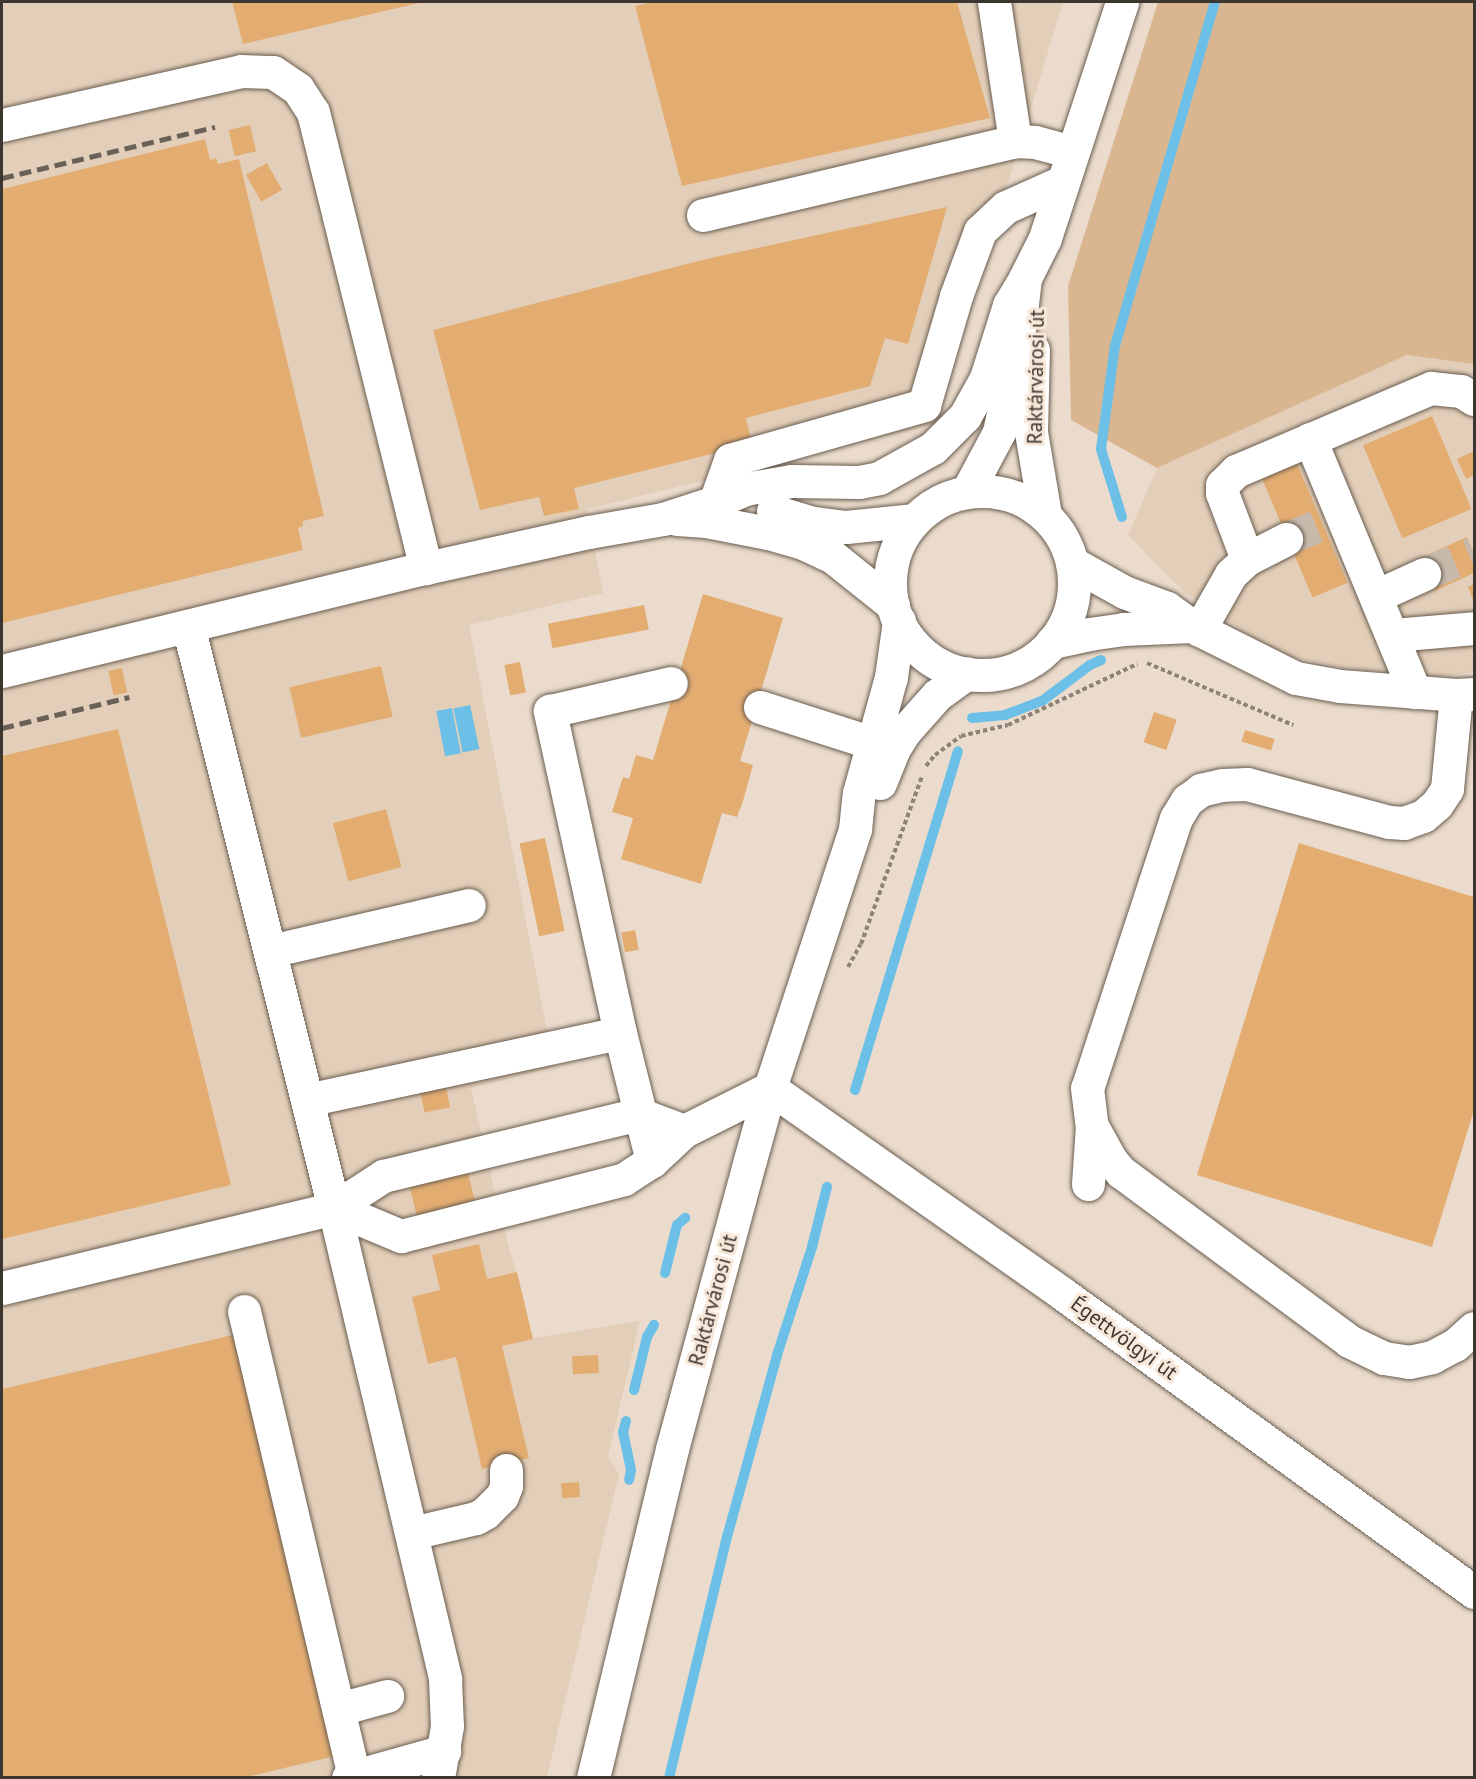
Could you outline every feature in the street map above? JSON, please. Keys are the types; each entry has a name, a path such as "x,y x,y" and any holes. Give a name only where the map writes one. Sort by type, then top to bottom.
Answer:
{"street":[{"path":"994,2 1015,141"},
{"name":"Raktárvárosi út","path":"967,492 999,432 1006,406 1025,278 1045,238 1122,2"},
{"path":"2,125 241,71 273,72 298,89 313,112 426,568"},
{"path":"703,215 1015,141 1035,142 1067,167 1006,207 980,231 956,296 924,405 730,460 715,502"},
{"name":"Raktárvárosi út","path":"1045,238 1033,348 1031,432 1045,515"},
{"path":"2,671 426,568 589,532 663,519 715,502 745,489 790,482 859,482 879,478 915,461 933,448 965,416 986,378 1009,305 1025,278"},
{"path":"1247,559 1222,493 1222,485 1236,471 1431,388 1461,391 1474,399"},
{"path":"1310,439 1333,519 1376,596 1415,692"},
{"name":"Raktárvárosi út","path":"593,1778 672,1449 770,1089 855,829 859,793 891,677 896,613 891,569 904,534 915,520 939,502 967,492 984,491 1017,497 1045,515 1063,537 1072,563 1074,580 1069,613 1052,642 1023,665 1005,672 967,673 950,669 919,650 896,613"},
{"path":"715,502 768,510 813,523 846,527 915,520"},
{"path":"663,519 706,521 803,543 833,557 896,613"},
{"path":"1195,628 1232,574 1247,559 1286,539"},
{"path":"1072,563 1124,592 1167,608 1195,628 1296,678 1340,686 1465,694 1447,789 1437,804 1423,816 1404,823 1389,822 1247,784 1222,785 1202,790 1186,800 1176,818 1087,1088 1092,1126 1088,1184"},
{"path":"1376,596 1424,574"},
{"path":"188,626 334,1208 445,1679 447,1726 441,1764 351,1777 339,1708 244,1311"},
{"path":"1052,642 1123,629 1195,628"},
{"path":"1393,635 1474,628"},
{"name":"Raktárvárosi út","path":"855,829 876,795 893,750 905,731 937,695 967,673"},
{"path":"652,1161 620,1033 550,711 671,683"},
{"path":"760,707 873,743"},
{"path":"270,951 469,905"},
{"path":"307,1100 620,1033"},
{"path":"334,1208 401,1236 624,1179 652,1161 684,1131 770,1089"},
{"name":"Égettvölgyi út","path":"770,1089 1063,1293 1474,1592"},
{"path":"2,1288 334,1208 383,1176 639,1114 684,1131"},
{"path":"1092,1126 1110,1160 1121,1172 1349,1341 1384,1358 1409,1362 1432,1357 1455,1345 1474,1328"},
{"path":"412,1533 476,1518 485,1513 496,1505 502,1496 506,1486 506,1470"},
{"path":"339,1708 387,1696"}],"path":[{"path":"845,972 861,944 926,767 934,755 961,736 1008,725 1143,661 1293,725"}],"shaded area":[{"path":"2,2 1063,2 935,424 587,509 603,593 469,625 554,1067 471,1088 499,1209 533,1338 640,1321 608,1456 619,1474 547,1777 2,1778"},
{"path":"1158,2 1474,2 1474,364 1407,355 1157,468 1071,420 1068,286"},
{"path":"1407,355 1474,364 1474,672 1432,677 1345,668 1278,654 1183,591 1128,535 1157,468"}],"water":[{"path":"470,705 479,749 463,753 453,709"},
{"path":"452,708 461,753 445,756 436,711"}],"building":[{"path":"232,2 423,2 243,44"},
{"path":"653,2 957,2 990,118 682,186 635,6"},
{"path":"250,125 256,151 235,156 229,130"},
{"path":"205,139 210,160 216,158 218,164 239,159 324,516 303,521 303,526 298,528 303,550 2,623 2,189"},
{"path":"267,163 282,190 261,202 246,175"},
{"path":"947,207 908,344 885,338 870,386 746,418 752,444 574,488 579,509 544,516 539,497 480,510 433,330 706,259"},
{"path":"1432,416 1471,509 1402,538 1363,445"},
{"path":"1474,451 1474,475 1466,479 1457,459"},
{"path":"1292,452 1347,583 1313,598 1257,467"},
{"path":"1467,537 1474,554 1474,573 1435,591 1420,558"},
{"path":"1474,584 1474,602 1468,587"},
{"path":"703,594 783,618 740,761 753,765 743,801 737,817 722,813 701,884 621,859 633,818 612,812 623,777 629,779 636,755 653,760"},
{"path":"644,605 649,630 553,648 548,624"},
{"path":"520,662 526,692 510,695 504,665"},
{"path":"381,666 393,717 301,738 289,687"},
{"path":"122,668 127,692 114,695 108,671"},
{"path":"1154,712 1177,720 1166,750 1144,742"},
{"path":"118,729 231,1185 2,1239 2,756"},
{"path":"1245,730 1275,739 1271,751 1241,741"},
{"path":"386,809 402,867 348,881 333,823"},
{"path":"545,838 565,931 539,936 520,843"},
{"path":"1299,843 1474,897 1474,1110 1432,1247 1197,1175"},
{"path":"635,930 639,950 625,952 621,933"},
{"path":"446,1087 450,1108 424,1113 420,1092"},
{"path":"463,1153 478,1213 420,1228 405,1168"},
{"path":"479,1244 487,1279 517,1272 533,1339 502,1346 529,1458 482,1469 456,1357 428,1364 412,1297 440,1290 432,1255"},
{"path":"237,1334 335,1756 242,1778 2,1778 2,1389"},
{"path":"598,1355 599,1373 573,1374 572,1356"},
{"path":"579,1482 580,1497 562,1498 561,1483"}],"waterway":[{"path":"1122,517 1101,449 1115,346 1215,2"},
{"path":"972,718 1005,715 1042,701 1090,665 1101,660"},
{"path":"855,1090 958,751"},
{"path":"669,1778 727,1537 777,1355 812,1247 827,1187"},
{"path":"665,1273 677,1225 685,1218"},
{"path":"634,1390 647,1337 654,1325"},
{"path":"626,1421 623,1432 631,1470 629,1480"}],"tunnel":[{"path":"1286,539 1325,523"},
{"path":"1424,574 1474,553"}],"railway":[{"path":"2,178 215,127"},
{"path":"2,728 129,697"}]}
